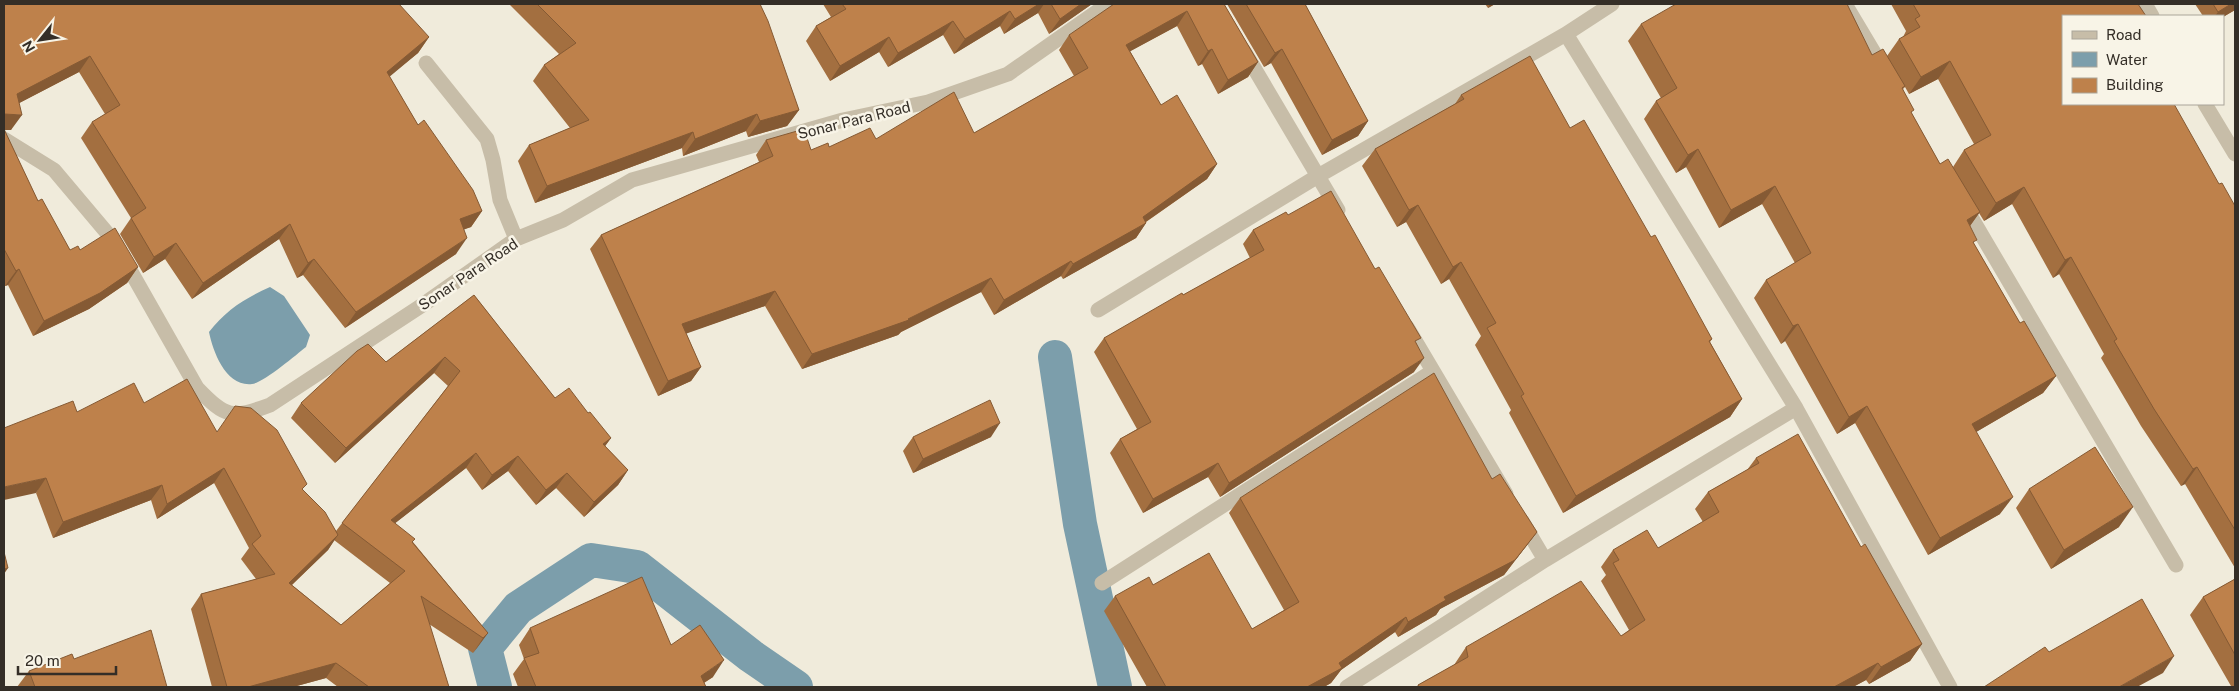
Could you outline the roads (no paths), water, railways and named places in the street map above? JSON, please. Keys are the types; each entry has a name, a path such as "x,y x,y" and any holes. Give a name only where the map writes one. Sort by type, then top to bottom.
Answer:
{"street":[{"name":"Sonar Para Road","path":"4,139 54,170 113,240 197,388 216,408 241,416 270,405 424,304 516,239 563,220 632,180 843,120 928,102 1008,74 1108,4"},
{"path":"1098,310 1318,176 1566,34 1612,4"},
{"path":"1845,4 1890,80"},
{"path":"2145,4 2151,15"},
{"path":"1566,34 1796,408 1950,687"},
{"path":"1236,38 1348,227"},
{"path":"426,63 487,139 500,200 516,239"},
{"path":"2206,105 2235,154"},
{"path":"1955,191 2176,565"},
{"path":"1398,312 1545,560"},
{"path":"1102,583 1433,371"},
{"path":"1347,687 1545,560 1796,408"}],"water":[{"path":"270,287 284,296 310,335 306,347 264,379 252,384 243,383 235,380 222,367 209,332 222,317 237,305"}],"waterway":[{"path":"1055,357 1080,524 1115,687"},
{"path":"495,687 485,648 518,608 591,560 637,567 751,656 796,687"}]}
